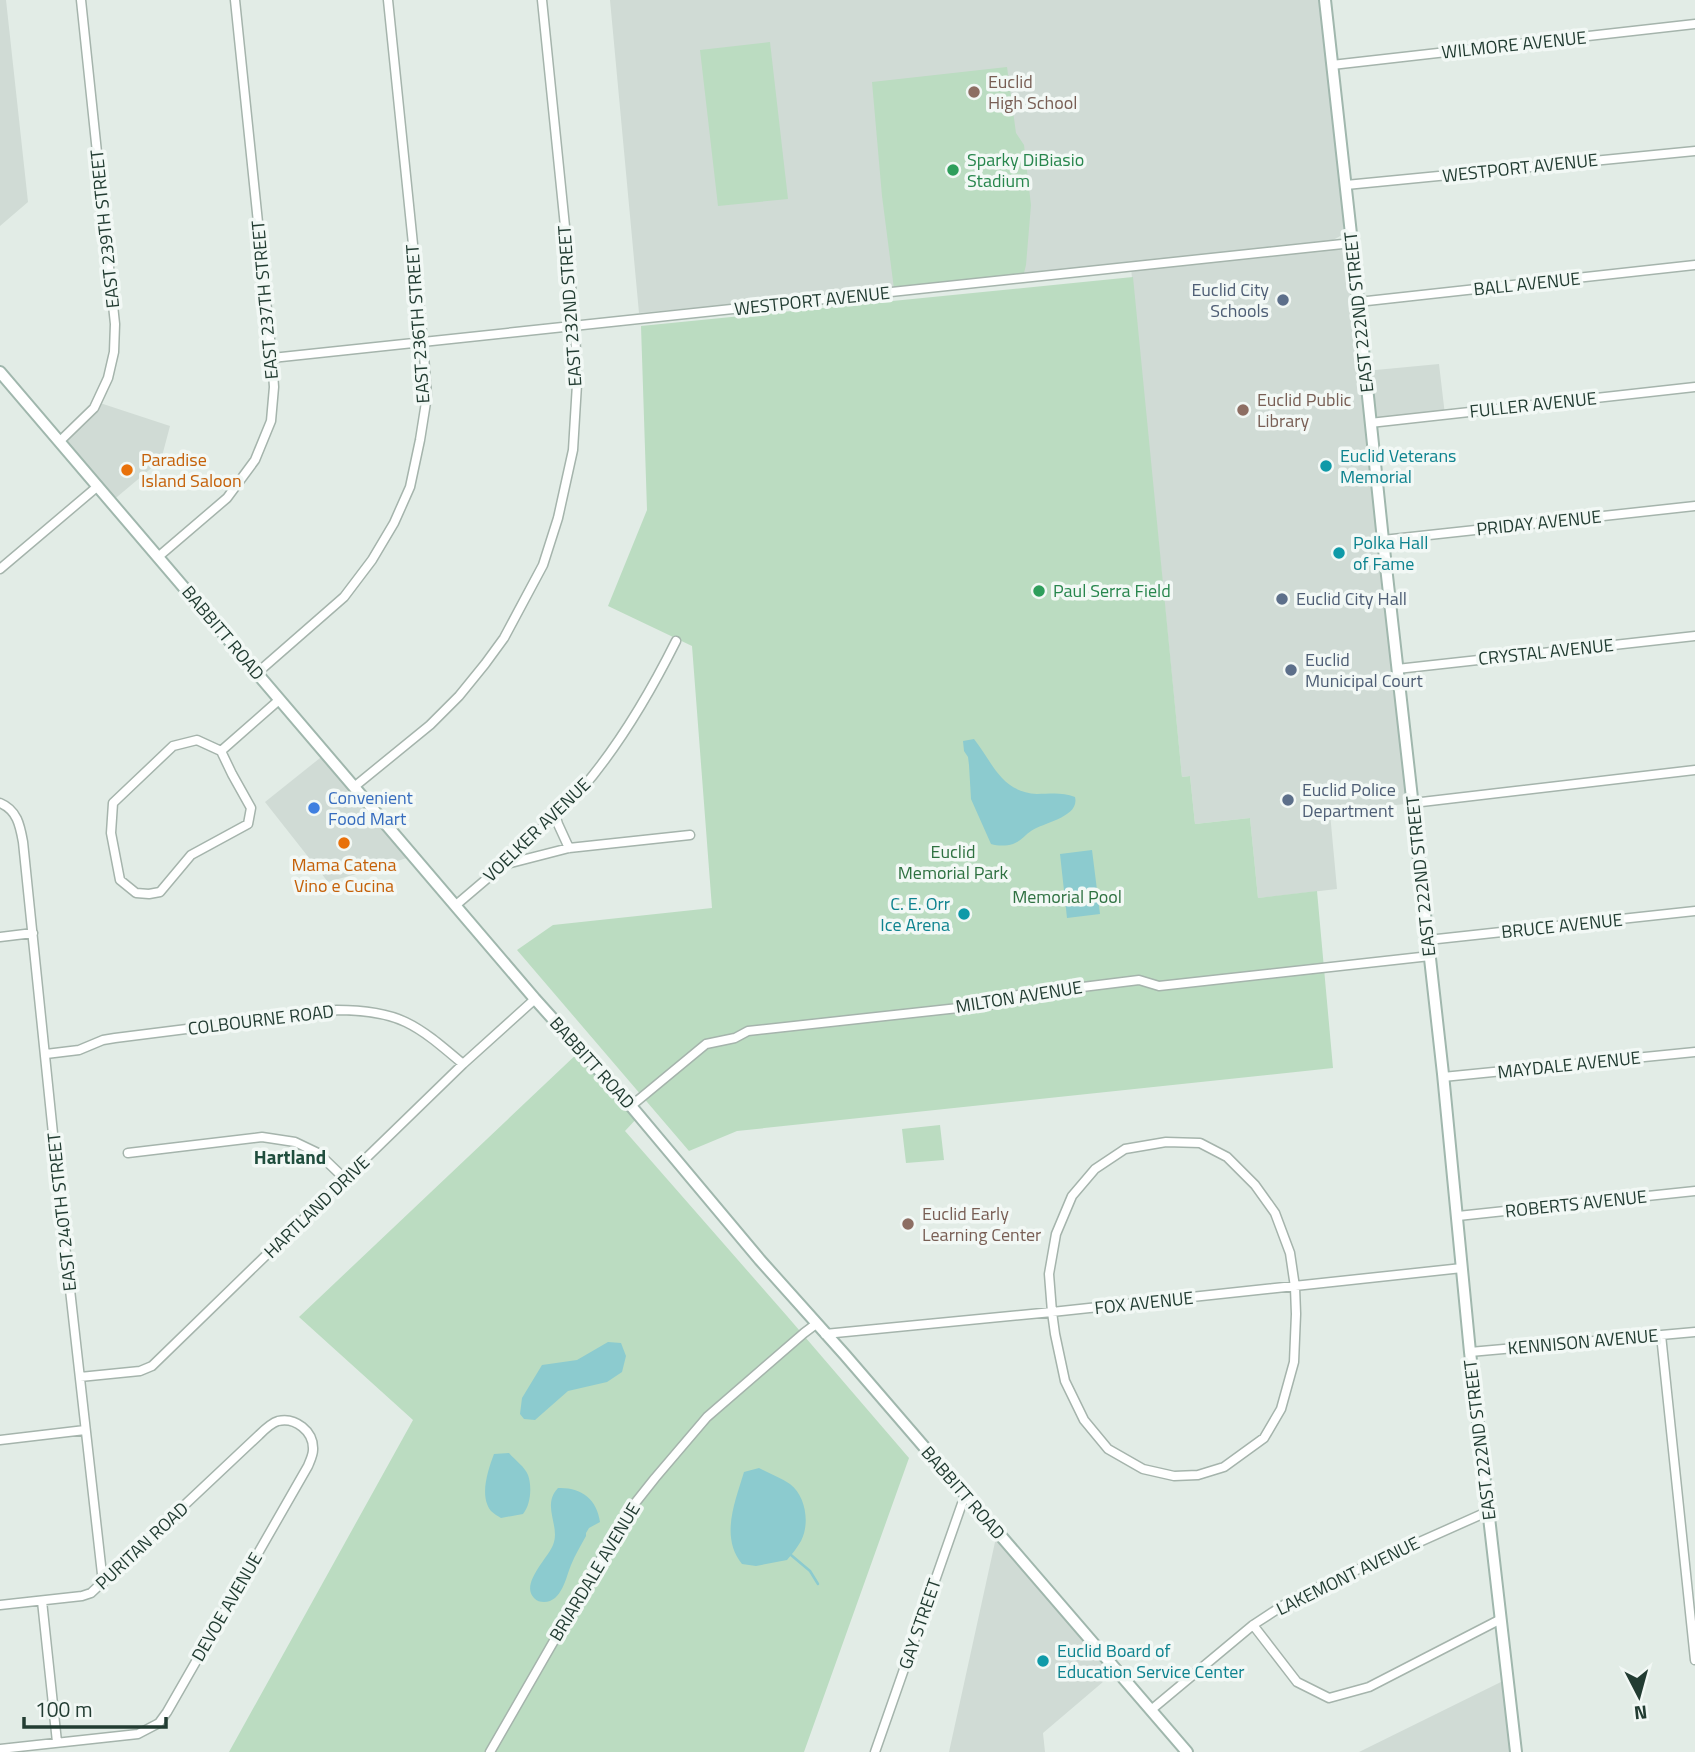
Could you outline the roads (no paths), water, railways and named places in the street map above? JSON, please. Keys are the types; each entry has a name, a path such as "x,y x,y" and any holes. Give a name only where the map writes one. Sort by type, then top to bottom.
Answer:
{"main road":[{"name":"EAST 222ND STREET","path":"1325,0 1458,1216 1470,1352 1516,1752"},
{"name":"BABBITT ROAD","path":"0,372 535,999 631,1106 760,1260 1187,1752"}],"street":[{"name":"EAST 239TH STREET","path":"60,441 94,408 108,378 114,352 115,324 81,0"},
{"name":"EAST 237TH STREET","path":"158,557 227,498 255,460 271,421 274,387 272,358 235,0"},
{"name":"EAST 236TH STREET","path":"257,673 344,597 372,560 394,523 410,487 426,396 423,342 388,0"},
{"name":"EAST 232ND STREET","path":"354,787 430,725 459,696 504,638 543,565 558,518 573,450 577,384 575,325 542,0"},
{"name":"WILMORE AVENUE","path":"1332,65 1695,24"},
{"name":"WESTPORT AVENUE","path":"1346,186 1695,151"},
{"name":"WESTPORT AVENUE","path":"272,358 1352,243"},
{"name":"BALL AVENUE","path":"1358,303 1695,265"},
{"name":"FULLER AVENUE","path":"1370,423 1695,387"},
{"path":"0,569 97,486"},
{"name":"PRIDAY AVENUE","path":"1383,540 1695,506"},
{"name":"CRYSTAL AVENUE","path":"1397,669 1695,636"},
{"name":"VOELKER AVENUE","path":"456,905 503,865 580,791 619,742 655,683 676,641"},
{"path":"221,751 279,700"},
{"path":"197,740 221,751 251,808 248,824 191,855 160,892 136,893 120,880 111,832 113,803 173,746 197,740"},
{"path":"1413,803 1695,770"},
{"name":"EAST 240TH STREET","path":"0,803 17,816 23,842 103,1583"},
{"path":"555,814 569,848"},
{"path":"503,865 569,848 690,835"},
{"name":"BRUCE AVENUE","path":"1428,940 1695,911"},
{"path":"0,937 33,933"},
{"name":"MILTON AVENUE","path":"631,1106 706,1044 735,1038 748,1031 988,1004 1010,996 1139,980 1160,986 1430,956"},
{"name":"HARTLAND DRIVE","path":"80,1377 140,1371 152,1366 463,1064 535,999"},
{"name":"COLBOURNE ROAD","path":"46,1054 79,1050 115,1038 337,1010 363,1010 391,1015 415,1025 463,1064"},
{"name":"MAYDALE AVENUE","path":"1443,1077 1695,1052"},
{"path":"128,1153 262,1137 295,1142 318,1153 345,1180"},
{"path":"1166,1142 1200,1143 1227,1157 1255,1185 1275,1213 1290,1254 1295,1287 1294,1362 1280,1409 1264,1438 1224,1467 1198,1475 1174,1476 1143,1469 1108,1449 1084,1420 1065,1381 1055,1334 1049,1274 1056,1234 1072,1196 1096,1169 1125,1149 1166,1142"},
{"name":"ROBERTS AVENUE","path":"1458,1216 1695,1191"},
{"name":"FOX AVENUE","path":"825,1334 1462,1268"},
{"name":"BRIARDALE AVENUE","path":"490,1752 628,1512 708,1417 816,1324"},
{"name":"KENNISON AVENUE","path":"1470,1352 1695,1332"},
{"path":"1661,1335 1695,1660"},
{"name":"DEVOE AVENUE","path":"0,1749 138,1734 159,1723 313,1453 314,1445 308,1433 301,1425 289,1421 275,1421 259,1435"},
{"path":"0,1440 85,1430"},
{"name":"PURITAN ROAD","path":"0,1605 82,1597 91,1593 259,1435"},
{"name":"GAY STREET","path":"874,1752 965,1495"},
{"name":"LAKEMONT AVENUE","path":"1152,1710 1252,1625 1296,1597 1489,1511"},
{"path":"42,1601 57,1742"},
{"path":"1252,1625 1297,1682 1329,1698 1369,1687 1501,1619"}],"water":[{"path":"974,739 1006,782 1025,792 1075,797 1072,809 1013,844 991,844 971,799 968,757 963,741"},
{"path":"1092,850 1100,914 1067,918 1060,854"},
{"path":"608,1342 621,1343 626,1356 622,1372 607,1382 568,1391 535,1420 524,1419 520,1414 522,1398 542,1365 577,1360"},
{"path":"509,1453 527,1472 530,1495 523,1514 501,1518 487,1505 485,1491 494,1454"},
{"path":"759,1468 795,1489 803,1503 806,1519 801,1541 787,1560 756,1566 742,1564 735,1554 731,1519 744,1472"},
{"path":"558,1488 581,1492 586,1496 595,1507 600,1522 586,1533 559,1593 550,1601 541,1602 534,1598 530,1586 555,1538 551,1502"}],"waterway":[{"path":"791,1555 810,1571 818,1584"}],"place":[{"name":"Euclid High School","path":"974,92"},
{"name":"Sparky DiBiasio Stadium","path":"953,170"},
{"name":"Euclid City Schools","path":"1283,300"},
{"name":"Euclid Public Library","path":"1243,410"},
{"name":"Euclid Veterans Memorial","path":"1326,466"},
{"name":"Paradise Island Saloon","path":"127,470"},
{"name":"Polka Hall of Fame","path":"1339,553"},
{"name":"Paul Serra Field","path":"1039,591"},
{"name":"Euclid City Hall","path":"1282,599"},
{"name":"Euclid Municipal Court","path":"1291,670"},
{"name":"Euclid Police Department","path":"1288,800"},
{"name":"Convenient Food Mart","path":"314,808"},
{"name":"Mama Catena Vino e Cucina","path":"344,843"},
{"name":"C. E. Orr Ice Arena","path":"964,914"},
{"name":"Euclid Early Learning Center","path":"908,1224"},
{"name":"Euclid Board of Education Service Center","path":"1043,1661"}],"district":[{"name":"Hartland","path":"290,1157"}],"park label":[{"name":"Euclid Memorial Park","path":"953,862"},
{"name":"Memorial Pool","path":"1067,897"}]}
